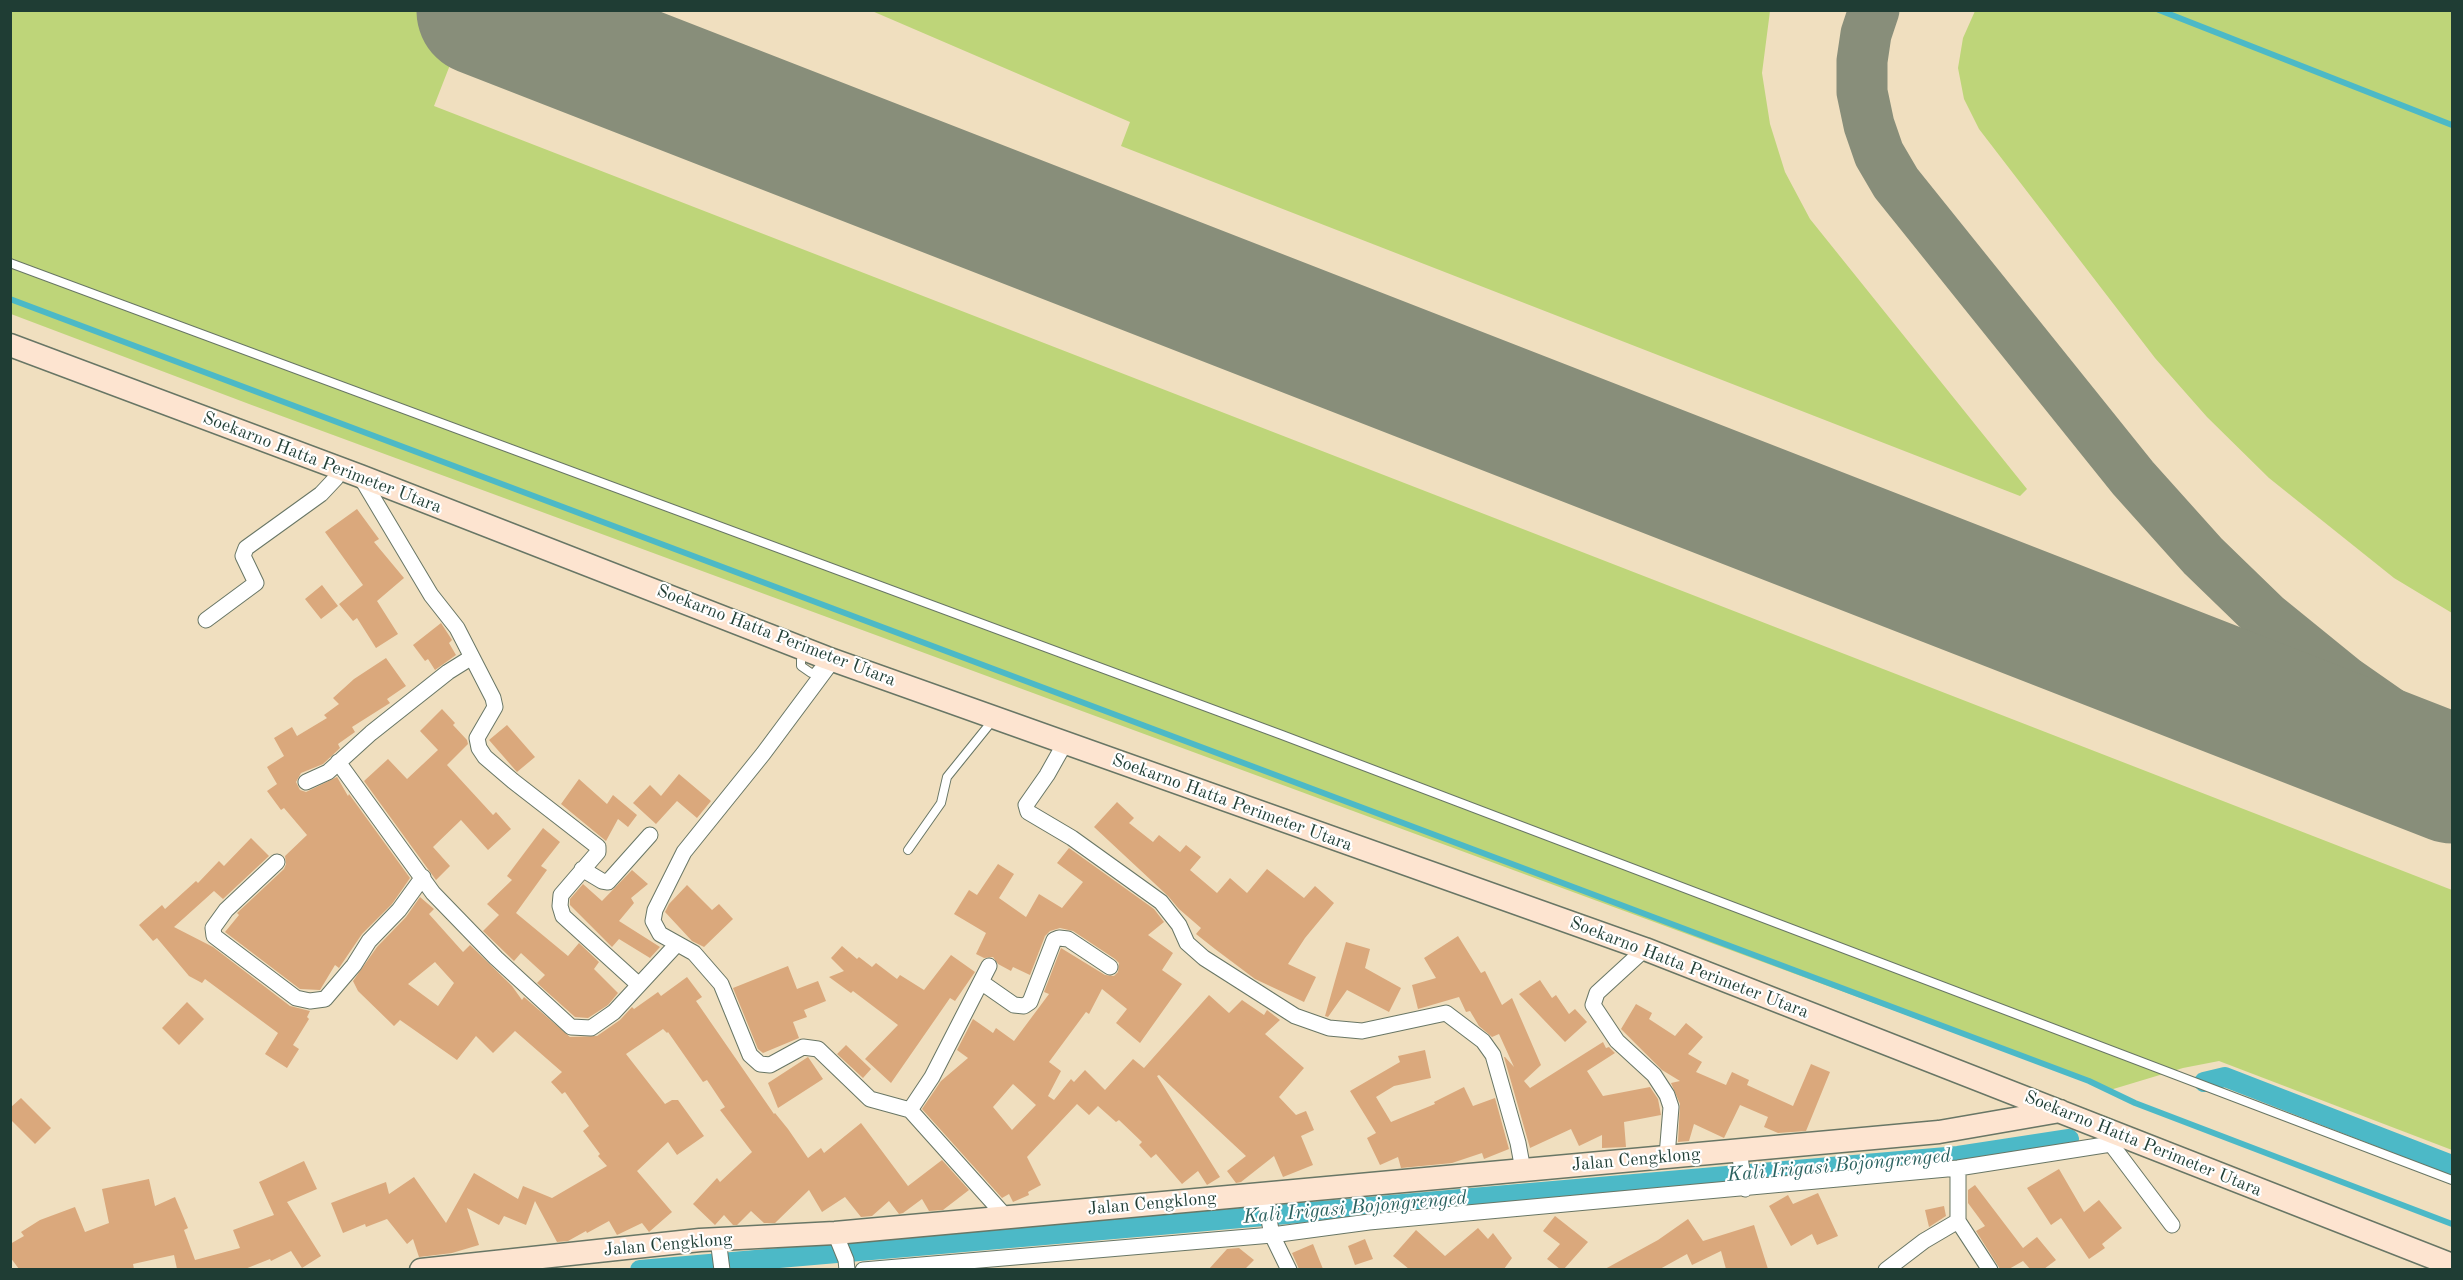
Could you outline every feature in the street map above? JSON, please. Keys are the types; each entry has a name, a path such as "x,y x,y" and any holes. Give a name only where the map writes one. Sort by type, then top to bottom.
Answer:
{"main road":[{"name":"Soekarno Hatta Perimeter Utara","path":"10,345 349,472 822,662 996,716 1065,743 1645,949 2061,1111 2112,1139 2452,1266"},
{"name":"Jalan Cengklong","path":"421,1269 497,1266 719,1243 1265,1198 1667,1156 1739,1155 1939,1132 2061,1111"}],"street":[{"path":"206,620 256,583 243,556 246,548 321,494 336,478 349,472 431,595 457,628 493,698 495,707 477,738 479,748 485,757 513,781 595,842 598,847 598,852 561,895 560,906 563,916 639,985"},
{"path":"306,782 328,772 371,733 447,672 472,657"},
{"path":"822,662 764,754 684,852 655,910 653,921 660,934 694,953 721,984 750,1055 760,1064 770,1065 803,1047 818,1049 870,1099 910,1110 1006,1218"},
{"path":"1065,743 1047,775 1026,804 1028,812 1072,838 1161,903 1179,925 1187,942 1204,958 1295,1016 1329,1028 1362,1031 1446,1013 1483,1041 1493,1055 1518,1143 1523,1170"},
{"path":"338,762 434,893 496,958 571,1028 591,1028 614,1012 677,944"},
{"path":"582,869 608,882 650,835"},
{"path":"277,862 226,910 213,928 214,936 296,998 310,1001 325,999 423,877"},
{"path":"981,982 1014,1005 1024,1006 1030,1002 1054,940 1059,938 1068,939 1110,967"},
{"path":"1645,949 1597,993 1593,1005 1617,1041 1654,1075 1667,1095 1671,1107 1667,1156"},
{"path":"910,1110 932,1077 989,966"},
{"path":"863,1269 1006,1263 1271,1231 1744,1185 1958,1168 2112,1139 2172,1225"},
{"path":"1739,1155 1744,1185"},
{"path":"1958,1168 1958,1221 1990,1269"},
{"path":"1265,1198 1271,1231 1283,1267"},
{"path":"1886,1269 1924,1241 1958,1221"},
{"path":"836,1235 847,1265"},
{"path":"719,1243 722,1269"}],"lane":[{"path":"10,263 1282,735 2452,1180"},
{"path":"908,850 941,803 947,777 996,716"}],"green space":[{"path":"10,11 471,11 434,106 2452,890 2452,1150 2219,1061 2183,1068 2110,1090 249,404 11,314"},
{"path":"872,11 1770,11 1762,73 1770,124 1785,172 1810,219 2027,489 2020,496 1121,146 1130,122"},
{"path":"1975,11 2452,11 2452,613 2394,578 2269,478 2207,417 2155,358 1979,129 1964,99 1958,68 1963,38"}],"building":[{"path":"357,509 379,539 374,542 404,578 377,601 398,634 376,648 357,618 353,621 339,604 363,585 325,532"},
{"path":"322,585 338,606 321,619 305,599"},
{"path":"441,623 452,640 449,643 456,655 435,670 428,659 425,661 413,645"},
{"path":"386,658 406,686 387,699 390,703 352,727 355,732 338,744 340,748 323,764 301,773 296,782 300,790 306,792 337,777 348,796 349,794 410,878 392,904 362,934 339,968 335,965 320,990 300,989 225,932 239,915 237,913 284,869 285,856 307,835 284,808 281,810 267,791 277,784 267,767 284,756 274,738 292,727 297,736 327,718 324,715 339,704 333,698 354,679"},
{"path":"442,709 455,723 453,725 468,744 447,765 493,815 496,812 511,829 488,850 461,820 433,847 450,866 436,880 364,781 388,759 407,779 438,750 420,731"},
{"path":"507,725 535,757 517,772 489,740"},
{"path":"679,774 711,801 697,818 677,801 656,824 633,803 650,785 661,796"},
{"path":"579,779 607,804 613,795 637,815 628,827 618,819 606,841 561,804"},
{"path":"1117,802 1134,818 1129,823 1153,842 1159,835 1180,852 1186,845 1201,857 1190,870 1217,893 1230,878 1247,893 1267,869 1304,898 1315,886 1334,903 1305,938 1288,964 1316,977 1304,1002 1255,979 1196,934 1201,928 1094,827"},
{"path":"543,828 560,842 541,866 547,870 516,913 568,956 579,943 599,962 594,969 618,993 608,1005 588,1018 575,1017 537,983 545,975 521,953 514,961 483,931 499,915 487,904 512,880 507,876"},
{"path":"251,838 269,856 223,899 214,891 174,927 213,947 290,1006 310,1011 307,1017 309,1019 293,1045 299,1049 287,1068 265,1054 278,1033 205,979 202,983 189,976 157,938 153,941 139,925 162,905 165,909 196,881 198,883 219,861 224,866"},
{"path":"1069,848 1154,909 1164,922 1148,935 1173,953 1162,970 1182,984 1140,1043 1116,1023 1127,1009 1102,989 1089,1014 1086,1012 1049,1062 1061,1071 1048,1096 1054,1100 1071,1079 1074,1082 1085,1070 1105,1090 1133,1059 1144,1068 1209,995 1229,1013 1242,1000 1264,1015 1267,1010 1280,1020 1265,1034 1304,1068 1279,1097 1296,1115 1306,1111 1314,1130 1301,1136 1313,1165 1283,1177 1274,1156 1241,1182 1236,1183 1227,1171 1246,1156 1159,1075 1157,1076 1220,1177 1207,1185 1198,1171 1182,1184 1156,1154 1151,1158 1139,1145 1142,1142 1119,1120 1116,1122 1098,1106 1089,1115 1077,1104 1027,1157 1041,1185 1028,1192 1029,1195 1013,1202 1009,1194 1002,1198 922,1109 941,1081 968,1058 957,1050 973,1019 993,1033 996,1028 1014,1041 1049,994 1044,992 1061,948 1105,975 1114,976 1118,972 1119,963 1115,959 1073,931 1060,928 1050,931 1045,936 1030,975 1013,967 1011,971 998,964 993,957 984,958 976,954 986,933 954,914 969,890 977,895 998,864 1014,874 999,898 1026,917 1039,894 1062,908 1083,882 1057,863","holes":["1013,1084 1036,1105 1012,1130 993,1107"]},
{"path":"632,870 648,884 631,898 634,903 619,921 660,947 650,958 619,939 612,947 570,905 570,899 583,884 602,901"},
{"path":"687,885 712,910 719,904 733,919 704,947 692,941 665,912 669,904"},
{"path":"420,897 434,909 429,914 463,952 470,945 512,986 522,1000 524,997 570,1037 597,1036 620,1020 632,1007 634,1009 658,992 661,996 687,977 702,997 696,1001 774,1114 788,1129 808,1158 821,1148 824,1153 861,1123 908,1186 942,1160 969,1190 943,1210 929,1211 922,1199 899,1214 889,1201 872,1216 861,1217 845,1197 822,1212 809,1190 775,1223 764,1223 751,1211 737,1225 733,1225 724,1215 715,1225 693,1204 717,1178 720,1182 752,1152 720,1110 725,1107 707,1080 703,1082 668,1032 663,1029 626,1054 665,1104 678,1100 704,1136 677,1155 668,1142 637,1171 672,1212 649,1232 642,1223 617,1235 609,1221 568,1241 557,1242 535,1201 526,1225 504,1216 499,1225 467,1208 479,1245 452,1253 419,1257 413,1239 407,1244 387,1219 366,1227 365,1224 343,1233 331,1203 386,1182 389,1194 414,1177 446,1223 474,1173 518,1199 523,1186 552,1198 607,1166 583,1131 589,1126 565,1092 562,1094 551,1082 562,1072 515,1031 493,1053 476,1036 457,1060 400,1020 394,1026 358,991 353,981 377,947 406,917","holes":["435,962 454,983 438,1006 408,984"]},
{"path":"1458,936 1481,973 1485,971 1502,1005 1512,998 1541,1065 1524,1081 1530,1088 1603,1042 1606,1048 1609,1047 1615,1053 1587,1071 1603,1096 1650,1087 1658,1099 1661,1115 1624,1122 1626,1147 1602,1148 1602,1135 1579,1146 1571,1129 1530,1148 1504,1057 1514,1067 1499,1034 1492,1037 1479,1026 1470,1011 1466,1012 1459,997 1418,1009 1412,985 1436,978 1424,958"},
{"path":"1346,942 1370,949 1365,968 1401,988 1389,1012 1347,990 1328,1017 1325,1016"},
{"path":"842,946 857,959 859,957 872,967 876,963 897,979 900,975 924,990 951,955 975,972 955,1001 950,998 891,1083 865,1059 898,1025 853,991 851,993 829,977 844,971 831,958"},
{"path":"788,966 797,989 818,981 826,1001 804,1010 807,1017 793,1022 799,1038 763,1053 758,1049 733,988"},
{"path":"1540,980 1552,998 1556,995 1569,1014 1575,1009 1587,1022 1565,1042 1519,994"},
{"path":"187,1002 204,1019 179,1045 162,1028"},
{"path":"1636,1004 1652,1013 1649,1019 1675,1036 1686,1023 1703,1037 1688,1054 1702,1062 1696,1072 1726,1085 1732,1072 1749,1080 1747,1085 1793,1106 1811,1064 1830,1072 1806,1131 1778,1133 1764,1127 1768,1117 1740,1105 1724,1138 1694,1124 1689,1141 1678,1142 1680,1104 1671,1083 1680,1081 1662,1070 1621,1029"},
{"path":"846,1045 871,1069 863,1078 837,1054"},
{"path":"1425,1050 1431,1078 1394,1086 1376,1097 1391,1122 1435,1104 1434,1102 1464,1087 1473,1106 1495,1098 1509,1149 1484,1159 1482,1153 1452,1163 1401,1168 1398,1157 1380,1165 1367,1138 1376,1133 1350,1091 1400,1062 1398,1056"},
{"path":"808,1057 823,1079 778,1108 768,1083"},
{"path":"21,1098 51,1128 35,1144 10,1119 10,1108"},
{"path":"304,1161 317,1189 287,1202 321,1256 302,1268 291,1251 271,1261 270,1259 245,1269 177,1269 174,1255 133,1264 134,1269 19,1269 10,1257 10,1244 24,1236 21,1232 40,1220 75,1207 85,1232 109,1223 102,1189 149,1179 155,1206 175,1197 188,1228 184,1230 195,1260 240,1248 233,1230 274,1215 259,1182"},
{"path":"2059,1169 2084,1212 2099,1200 2122,1228 2102,1244 2105,1248 2089,1259 2061,1218 2051,1225 2027,1188"},
{"path":"1975,1185 2023,1248 2037,1237 2056,1260 2044,1269 2030,1269 2023,1261 2009,1269 2000,1269 1976,1231 1985,1226 1968,1203 1968,1190"},
{"path":"1818,1193 1838,1236 1817,1245 1812,1234 1791,1246 1769,1206 1788,1195 1793,1204"},
{"path":"1944,1206 1946,1216 1929,1227 1925,1210"},
{"path":"1555,1216 1588,1242 1564,1269 1560,1269 1547,1259 1560,1244 1543,1231"},
{"path":"1688,1219 1703,1241 1754,1225 1768,1269 1726,1269 1721,1251 1692,1265 1687,1254 1660,1269 1605,1269 1658,1240"},
{"path":"1478,1228 1488,1239 1493,1233 1512,1258 1504,1269 1409,1269 1393,1256 1416,1230 1445,1256"},
{"path":"1365,1239 1373,1259 1355,1265 1348,1246"},
{"path":"1313,1244 1323,1269 1299,1269 1292,1253"},
{"path":"1239,1248 1254,1260 1245,1269 1209,1269 1227,1249"}],"waterway":[{"path":"2159,10 2452,125"},
{"path":"10,299 2089,1081 2135,1103 2452,1224"},
{"name":"Kali Irigasi Bojongrenged","path":"2204,1082 2225,1077 2452,1165"},
{"name":"Kali Irigasi Bojongrenged","path":"640,1270 1958,1156 2069,1139"}],"taxiway":[{"path":"559,10 579,38 600,52 644,74"},
{"path":"1874,10 1866,34 1862,61 1862,92 1869,125 1879,154 1896,183 2133,478 2203,556 2266,617 2346,682 2452,756"}],"runway":[{"path":"481,11 2452,779"}]}
